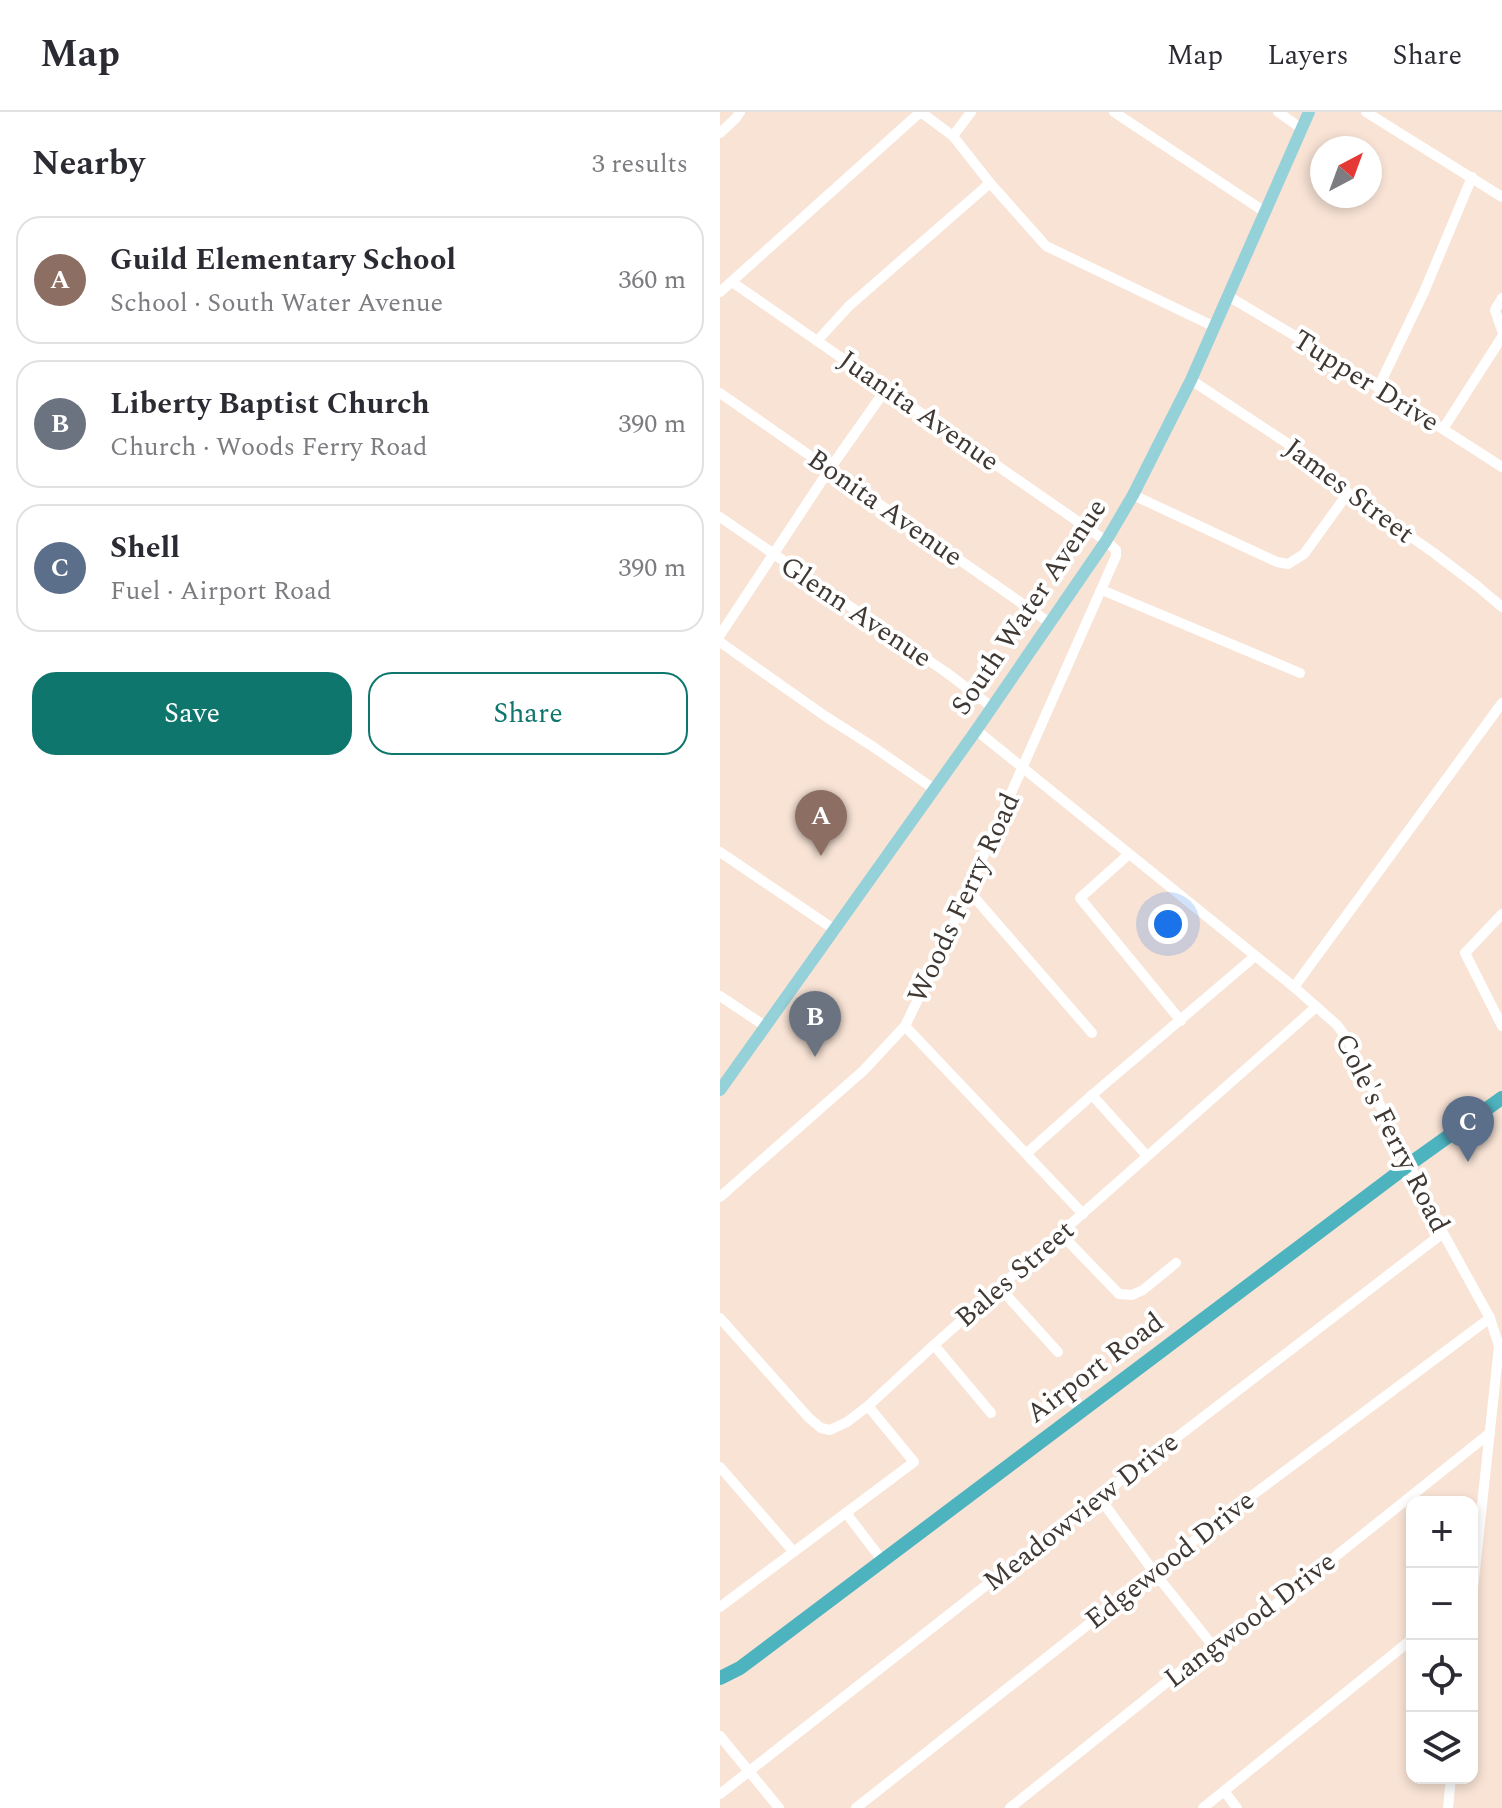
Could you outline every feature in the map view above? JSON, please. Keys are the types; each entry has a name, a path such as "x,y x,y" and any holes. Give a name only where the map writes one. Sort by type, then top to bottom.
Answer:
{"highway":[{"name":"Airport Road","path":"720,1678 740,1668 1411,1163 1502,1098"}],"main road":[{"name":"South Water Avenue","path":"720,1090 1106,541 1133,495 1191,380 1309,112"}],"street":[{"path":"725,112 738,115"},
{"path":"953,136 971,112"},
{"path":"1114,112 1265,212"},
{"path":"1278,112 1302,129"},
{"path":"1366,112 1502,197"},
{"path":"720,292 922,113 953,136 1046,246 1215,327"},
{"path":"720,133 738,115"},
{"path":"1378,388 1424,292 1472,177"},
{"path":"817,341 849,306 990,183"},
{"name":"Juanita Avenue","path":"732,282 1106,541"},
{"name":"Tupper Drive","path":"1228,296 1332,358 1502,467"},
{"path":"1502,298 1495,310 1502,331"},
{"path":"1443,429 1502,337"},
{"name":"James Street","path":"1191,380 1308,457 1348,493 1434,553 1502,607"},
{"path":"720,635 886,389"},
{"name":"Bonita Avenue","path":"720,393 1050,623"},
{"path":"1133,495 1277,562 1288,564 1304,554 1348,493"},
{"name":"Glenn Avenue","path":"720,517 992,707"},
{"name":"Woods Ferry Road","path":"720,1197 868,1067 905,1026 1102,590 1116,556 1116,550 1106,541"},
{"path":"1102,590 1300,673"},
{"path":"720,642 934,789"},
{"path":"1294,987 1502,703"},
{"name":"Cole's Ferry Road","path":"976,730 1294,987 1337,1025 1348,1040 1443,1233 1490,1318 1499,1346 1475,1568"},
{"path":"720,852 835,930"},
{"path":"1129,854 1080,898 1181,1021"},
{"path":"968,890 1092,1033"},
{"path":"1502,914 1465,953 1502,1026"},
{"path":"1027,1153 1254,957"},
{"path":"720,996 765,1026"},
{"name":"Bales Street","path":"720,1318 800,1410 821,1428 830,1430 847,1422 1316,1007"},
{"path":"905,1026 1083,1214"},
{"path":"1092,1095 1147,1156"},
{"path":"1060,1233 1119,1294 1132,1295 1143,1290 1176,1263"},
{"name":"Meadowview Drive","path":"720,1794 1443,1233"},
{"path":"999,1287 1058,1352"},
{"name":"Edgewood Drive","path":"856,1808 1242,1503 1490,1318"},
{"path":"934,1345 991,1413"},
{"path":"721,1606 914,1462 868,1406"},
{"name":"Langwood Drive","path":"1010,1808 1182,1670 1217,1651 1490,1433"},
{"path":"720,1467 793,1551"},
{"path":"1099,1497 1217,1651"},
{"path":"846,1513 882,1560"},
{"path":"1203,1808 1411,1640"},
{"path":"720,1736 779,1808"},
{"path":"1448,1808 1450,1784"},
{"path":"1224,1791 1237,1808"}],"place":[{"name":"Guild Elementary School","path":"821,856"},
{"name":"Liberty Baptist Church","path":"815,1057"},
{"name":"Shell","path":"1468,1162"}]}
